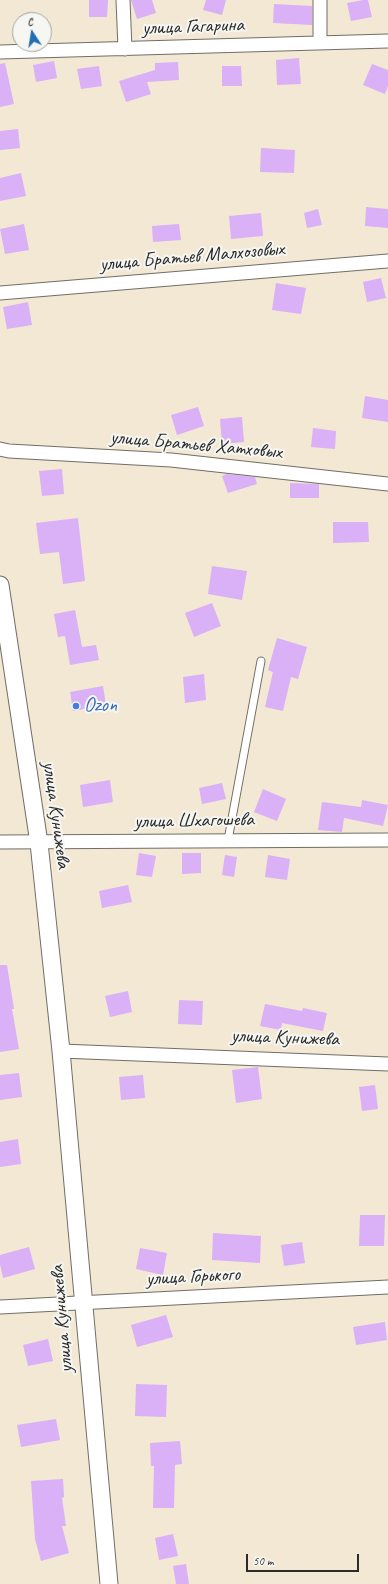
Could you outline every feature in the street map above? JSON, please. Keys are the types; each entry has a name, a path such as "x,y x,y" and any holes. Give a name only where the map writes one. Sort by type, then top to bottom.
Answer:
{"street":[{"path":"123,0 124,49"},
{"path":"320,0 320,43"},
{"name":"улица Гагарина","path":"0,52 388,41"},
{"name":"улица Братьев Малхозовых","path":"0,293 388,261"},
{"name":"улица Братьев Хатховых","path":"0,449 9,451 171,460 388,484"},
{"name":"улица Кунижева","path":"0,585 39,843 60,1051 109,1584"},
{"name":"улица Шхагошева","path":"0,842 39,843 228,840 388,840"},
{"name":"улица Кунижева","path":"60,1051 388,1064"},
{"name":"улица Горького","path":"0,1307 388,1287"}],"lane":[{"path":"228,840 261,661"}],"building":[{"path":"89,0 108,0 107,17 89,17"},
{"path":"131,0 152,0 156,13 137,19"},
{"path":"206,0 226,0 222,15 203,10"},
{"path":"368,0 372,17 351,21 347,3"},
{"path":"274,4 312,6 312,25 273,23"},
{"path":"299,58 301,84 277,85 276,60"},
{"path":"54,61 57,78 36,82 33,65"},
{"path":"178,62 179,80 147,82 151,94 126,102 119,81 155,70 155,63"},
{"path":"5,63 14,104 0,107 0,64"},
{"path":"372,64 388,70 388,86 385,94 363,85"},
{"path":"99,66 102,86 81,89 77,69"},
{"path":"222,66 241,66 242,86 222,86"},
{"path":"18,129 20,148 0,150 0,131"},
{"path":"261,148 295,150 294,173 260,172"},
{"path":"21,173 26,196 0,201 0,178"},
{"path":"366,207 388,209 388,228 365,226"},
{"path":"318,209 322,225 307,228 304,213"},
{"path":"261,213 263,236 231,239 229,216"},
{"path":"24,224 29,250 5,254 0,229"},
{"path":"179,224 181,240 153,242 152,226"},
{"path":"381,278 386,298 367,302 363,282"},
{"path":"276,283 306,288 301,314 272,310"},
{"path":"28,302 32,325 7,329 3,307"},
{"path":"365,396 388,400 388,422 362,418"},
{"path":"198,407 204,426 177,435 171,415"},
{"path":"242,417 244,442 222,444 220,419"},
{"path":"313,428 336,431 335,449 311,447"},
{"path":"62,469 64,494 42,496 39,471"},
{"path":"227,474 255,477 257,484 228,493 222,476"},
{"path":"290,483 319,484 319,498 290,498"},
{"path":"78,518 85,581 63,584 59,552 40,554 36,523"},
{"path":"333,522 368,522 369,542 333,543"},
{"path":"212,566 247,571 242,600 208,594"},
{"path":"212,603 221,626 194,637 185,613"},
{"path":"75,610 82,647 96,645 99,660 70,665 65,636 58,637 54,614"},
{"path":"277,638 307,647 298,679 291,677 283,711 265,707 273,672 268,670"},
{"path":"204,674 206,700 185,703 183,677"},
{"path":"103,686 106,705 73,711 70,692"},
{"path":"110,780 113,802 83,807 80,785"},
{"path":"222,783 226,799 202,804 199,788"},
{"path":"263,789 286,799 277,821 254,812"},
{"path":"362,800 388,805 383,826 344,818 342,832 318,830 322,802 361,807"},
{"path":"139,853 156,856 152,877 136,875"},
{"path":"182,853 201,853 201,873 182,874"},
{"path":"225,855 237,857 234,877 222,875"},
{"path":"268,855 290,859 287,880 265,877"},
{"path":"128,885 132,902 102,908 99,891"},
{"path":"0,965 7,965 14,1009 12,1009 19,1049 0,1052"},
{"path":"128,991 132,1012 110,1017 105,996"},
{"path":"179,1000 203,1001 202,1025 178,1024"},
{"path":"265,1004 302,1011 303,1008 327,1013 323,1031 282,1023 281,1030 260,1026"},
{"path":"258,1067 262,1099 236,1103 232,1070"},
{"path":"19,1073 22,1097 0,1100 0,1075"},
{"path":"143,1075 145,1098 121,1100 119,1077"},
{"path":"375,1085 378,1109 362,1111 359,1087"},
{"path":"18,1139 21,1164 0,1167 0,1142"},
{"path":"360,1215 385,1215 384,1246 359,1246"},
{"path":"213,1233 261,1236 260,1263 212,1260"},
{"path":"302,1242 305,1263 284,1266 281,1245"},
{"path":"29,1247 35,1269 3,1278 0,1255"},
{"path":"140,1248 167,1253 163,1275 136,1269"},
{"path":"166,1315 173,1337 137,1347 131,1325"},
{"path":"385,1322 387,1340 356,1345 353,1327"},
{"path":"48,1339 53,1361 28,1366 23,1345"},
{"path":"136,1384 167,1385 166,1417 135,1416"},
{"path":"56,1419 60,1440 21,1447 17,1425"},
{"path":"180,1441 182,1464 175,1465 174,1508 153,1508 154,1466 151,1466 150,1443"},
{"path":"63,1479 64,1497 62,1498 66,1526 62,1526 69,1553 41,1561 35,1539 31,1481"},
{"path":"173,1534 178,1556 159,1560 155,1538"},
{"path":"186,1564 189,1584 176,1584 173,1566"}],"place":[{"name":"Ozon","path":"76,706"}]}
